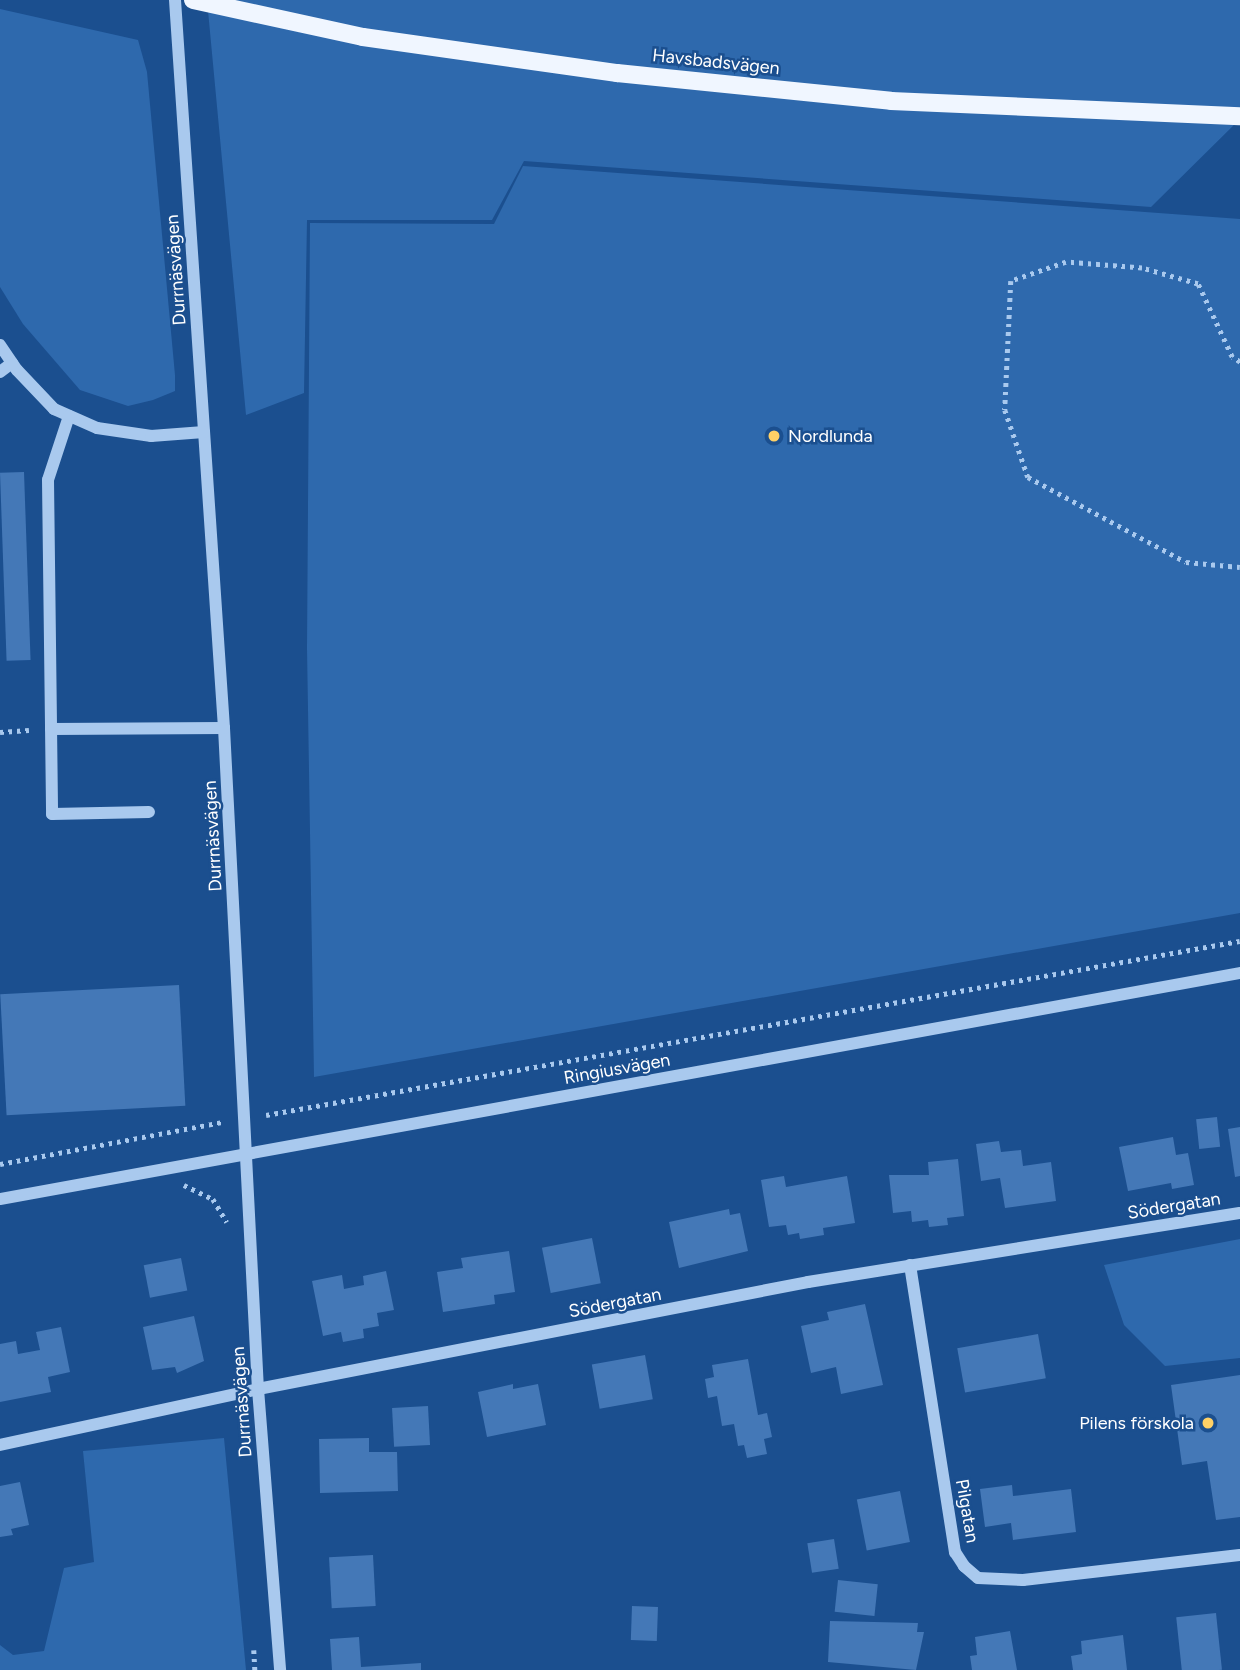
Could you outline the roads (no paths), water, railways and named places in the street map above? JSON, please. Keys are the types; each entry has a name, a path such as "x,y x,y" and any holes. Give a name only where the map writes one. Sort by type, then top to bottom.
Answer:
{"main road":[{"name":"Havsbadsvägen","path":"193,0 363,37 617,73 891,101 1240,116"}],"street":[{"name":"Durrnäsvägen","path":"176,0 224,728 249,1152 258,1389 280,1670"},
{"path":"0,345 12,363 54,409 97,428 151,436 204,432"},
{"path":"0,372 12,363"},
{"path":"69,416 48,480 52,814 149,811"},
{"path":"51,729 224,728"},
{"name":"Ringiusvägen","path":"0,1199 1240,973"},
{"name":"Södergatan","path":"0,1445 258,1389 910,1265 1240,1213"},
{"name":"Pilgatan","path":"910,1265 955,1552 964,1566 978,1578 1023,1580 1240,1555"}],"place":[{"name":"Nordlunda","path":"774,436"},
{"name":"Pilens förskola","path":"1208,1423"}]}
